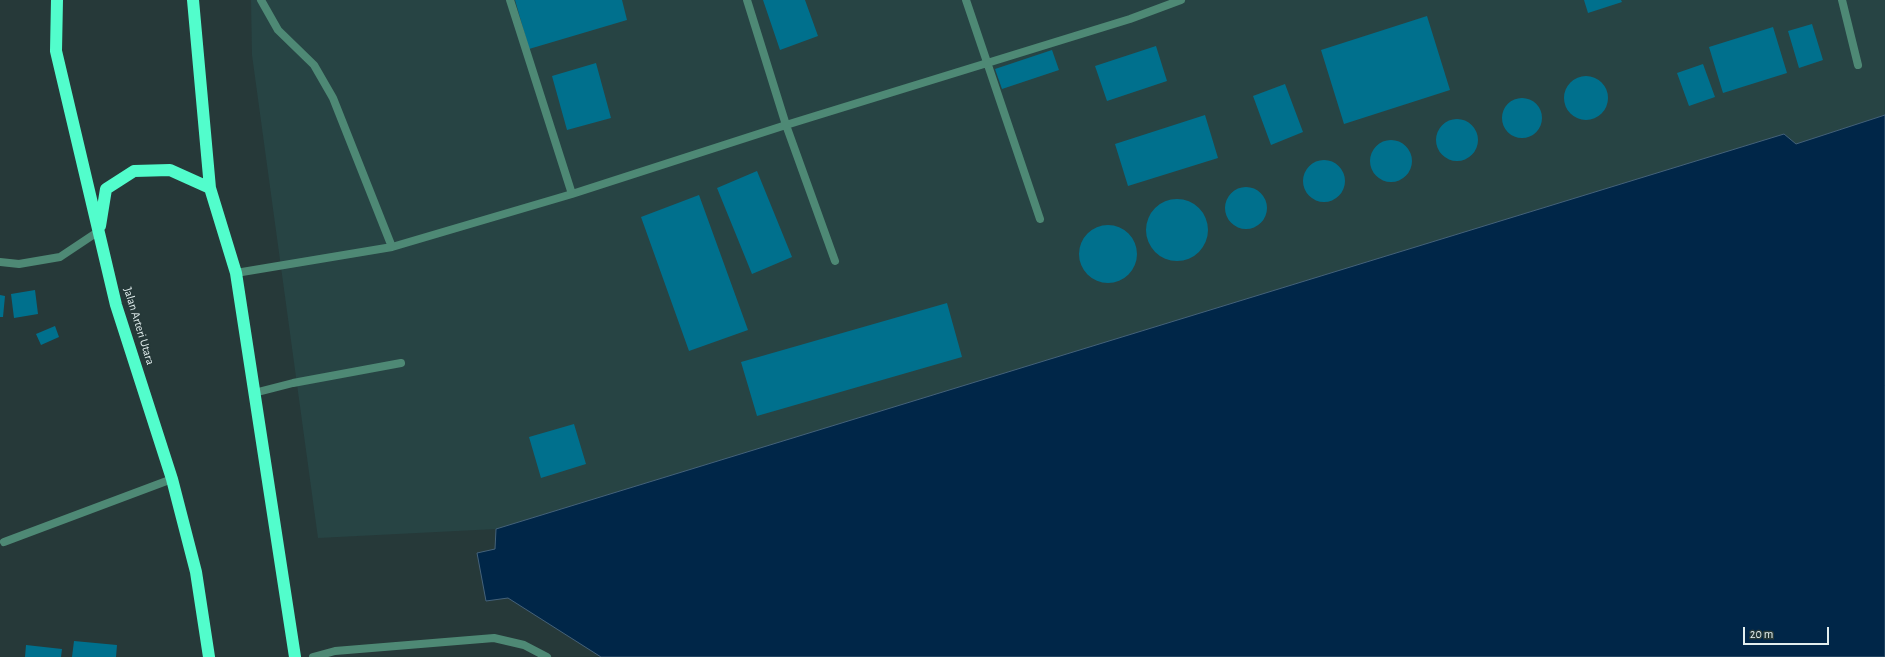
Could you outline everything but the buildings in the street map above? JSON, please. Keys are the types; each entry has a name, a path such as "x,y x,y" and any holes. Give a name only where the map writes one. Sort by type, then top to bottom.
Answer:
{"highway":[{"name":"Jalan Arteri Utara","path":"57,0 56,51 116,304 172,479 196,572 209,657"},
{"path":"193,0 210,188 236,273 295,657"},
{"path":"99,231 106,189 134,171 170,170 210,188"}],"street":[{"path":"261,0 278,30 314,65 333,98 392,247"},
{"path":"510,0 572,194"},
{"path":"747,0 786,125 835,261"},
{"path":"966,0 1040,219"},
{"path":"236,273 392,247 572,194 786,125 1130,18 1181,0"},
{"path":"1842,0 1858,65"},
{"path":"0,262 19,264 60,257 99,231"},
{"path":"254,394 293,383 401,362"},
{"path":"4,542 172,479"},
{"path":"313,657 335,651 494,638 524,645 547,657"}],"shaded area":[{"path":"251,0 1885,0 1885,115 1796,144 1784,134 496,529 318,538 252,55"}],"water":[{"path":"1885,115 1885,657 601,657 508,598 486,601 477,553 495,549 496,529 1784,134 1796,144"}]}
